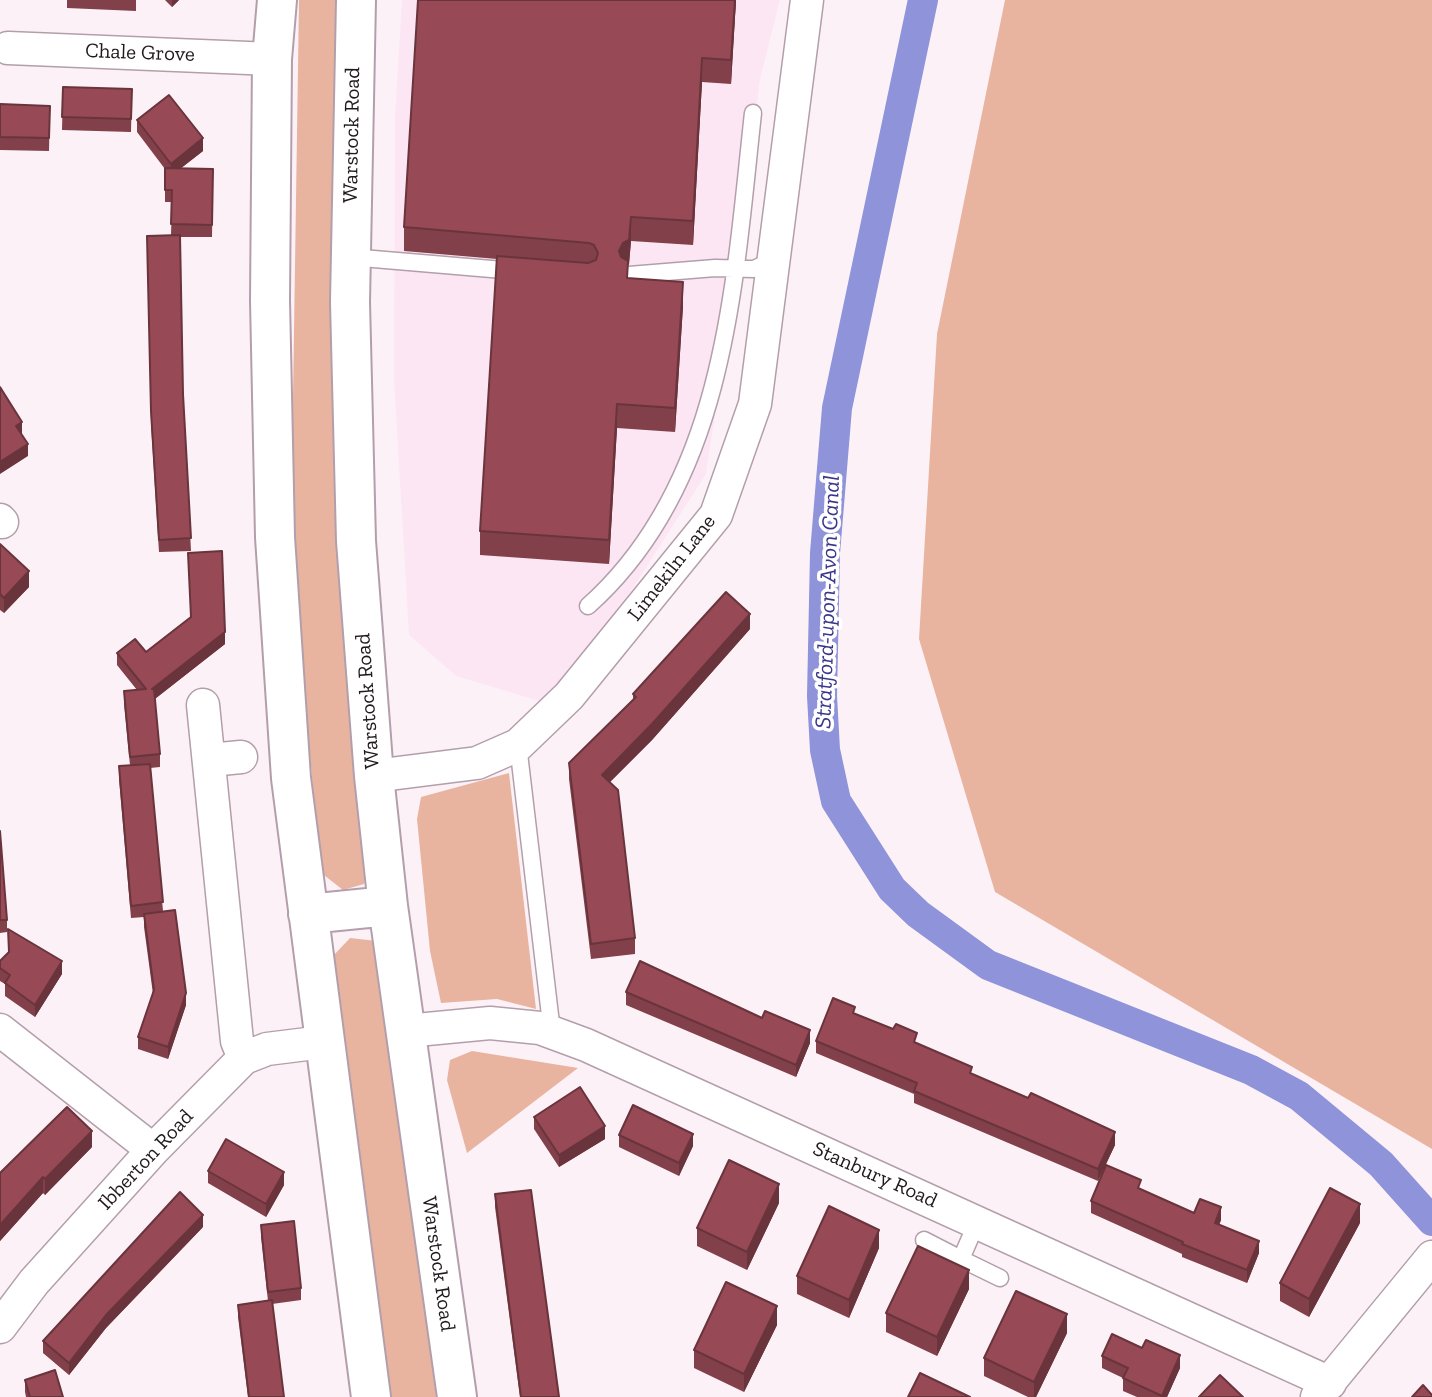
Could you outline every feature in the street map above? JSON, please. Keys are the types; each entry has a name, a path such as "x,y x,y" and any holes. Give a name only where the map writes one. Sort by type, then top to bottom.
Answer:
{"street":[{"path":"276,0 272,59 270,300 275,537 291,778 323,1042 371,1397"},
{"name":"Warstock Road","path":"356,0 350,257 356,541 374,776 388,906 457,1397"},
{"name":"Limekiln Lane","path":"374,776 477,763 518,745 569,696 716,515 755,404 771,261 807,0"},
{"name":"Chale Grove","path":"8,48 272,59"},
{"path":"203,705 237,1041 244,1058"},
{"path":"210,760 241,757"},
{"path":"307,914 388,906"},
{"name":"Stanbury Road","path":"406,1031 490,1023 552,1032 977,1222 1324,1390"},
{"path":"0,1030 153,1150"},
{"name":"Ibberton Road","path":"0,1327 33,1282 153,1150 244,1058 267,1049 323,1042"},
{"path":"1324,1390 1429,1262"}],"lane":[{"path":"588,606 618,580 659,525 698,442 736,269 753,113"},
{"path":"350,257 536,273"},
{"path":"629,275 754,269 771,261"},
{"path":"518,745 552,1032"},
{"path":"961,1259 977,1222"},
{"path":"924,1241 1000,1278"}],"shaded area":[{"path":"299,0 345,0 339,418 349,699 367,858 364,884 343,890 320,872 291,530"},
{"path":"402,0 780,0 760,80 739,257 706,474 631,591 546,703 456,676 409,635 394,381 395,116"},
{"path":"1005,0 1432,0 1432,1149 995,892 919,639 937,334"},
{"path":"509,773 536,1009 497,999 441,1003 430,951 417,819 421,797"},
{"path":"350,938 377,941 436,1397 390,1397 332,957"},
{"path":"472,1051 578,1068 467,1153 447,1080 450,1060"}],"building":[{"path":"418,0 735,0 731,60 702,58 693,221 631,217 629,240 623,243 619,251 621,257 628,261 627,278 683,282 675,408 617,404 609,540 480,531 497,256 588,263 596,260 598,253 594,245 589,243 404,227"},
{"path":"63,87 132,89 131,119 62,117"},
{"path":"169,95 203,138 171,164 137,120"},
{"path":"0,104 50,106 49,138 0,137"},
{"path":"165,168 213,169 212,225 171,224 172,190 165,190"},
{"path":"180,235 183,394 191,538 159,540 151,411 147,236"},
{"path":"0,387 22,422 16,426 28,444 0,462"},
{"path":"0,544 29,571 4,598 0,594"},
{"path":"222,551 225,632 152,689 160,754 130,757 124,691 146,689 117,653 135,639 146,652 191,617 188,553"},
{"path":"726,592 750,614 652,724 602,775 618,790 635,938 591,944 569,763 636,697 633,694"},
{"path":"150,764 163,902 131,906 119,766"},
{"path":"0,831 7,920 0,920"},
{"path":"175,910 186,993 168,1047 138,1037 154,990 144,914"},
{"path":"8,929 62,961 35,1005 5,983 10,975 0,968 0,961 9,952"},
{"path":"640,961 762,1018 765,1011 810,1030 796,1065 626,992"},
{"path":"833,998 855,1007 853,1013 893,1029 896,1024 917,1033 914,1042 972,1067 970,1073 1028,1098 1031,1093 1115,1132 1098,1169 914,1091 917,1083 816,1041"},
{"path":"580,1087 605,1126 559,1155 534,1117"},
{"path":"633,1105 693,1134 679,1163 619,1135"},
{"path":"67,1107 92,1131 45,1179 43,1177 0,1225 0,1173"},
{"path":"226,1139 284,1172 266,1204 208,1171"},
{"path":"729,1160 779,1184 747,1252 697,1228"},
{"path":"1106,1165 1141,1180 1138,1188 1194,1213 1200,1199 1221,1207 1215,1223 1259,1241 1247,1270 1182,1244 1183,1242 1091,1201"},
{"path":"1330,1188 1360,1204 1309,1299 1280,1283"},
{"path":"531,1190 559,1397 521,1397 495,1194"},
{"path":"180,1192 203,1215 106,1315 69,1363 43,1341"},
{"path":"829,1206 879,1230 849,1300 797,1276"},
{"path":"294,1221 301,1288 268,1292 261,1225"},
{"path":"918,1246 969,1270 937,1337 886,1313"},
{"path":"726,1282 777,1306 744,1374 694,1350"},
{"path":"1016,1291 1067,1314 1034,1382 984,1358"},
{"path":"272,1300 284,1397 249,1397 238,1305"},
{"path":"1112,1334 1142,1348 1146,1340 1180,1355 1162,1396 1123,1378 1128,1368 1102,1356"},
{"path":"55,1370 63,1397 30,1397 25,1380"},
{"path":"920,1373 970,1397 908,1397"},
{"path":"1220,1375 1243,1397 1199,1397"},
{"path":"1423,1385 1432,1397 1412,1397"}],"waterway":[{"name":"Stratford-upon-Avon Canal","path":"923,0 837,408 825,553 822,696 825,750 836,801 892,889 918,914 988,965 1251,1070 1299,1096 1381,1164 1432,1221"}]}
